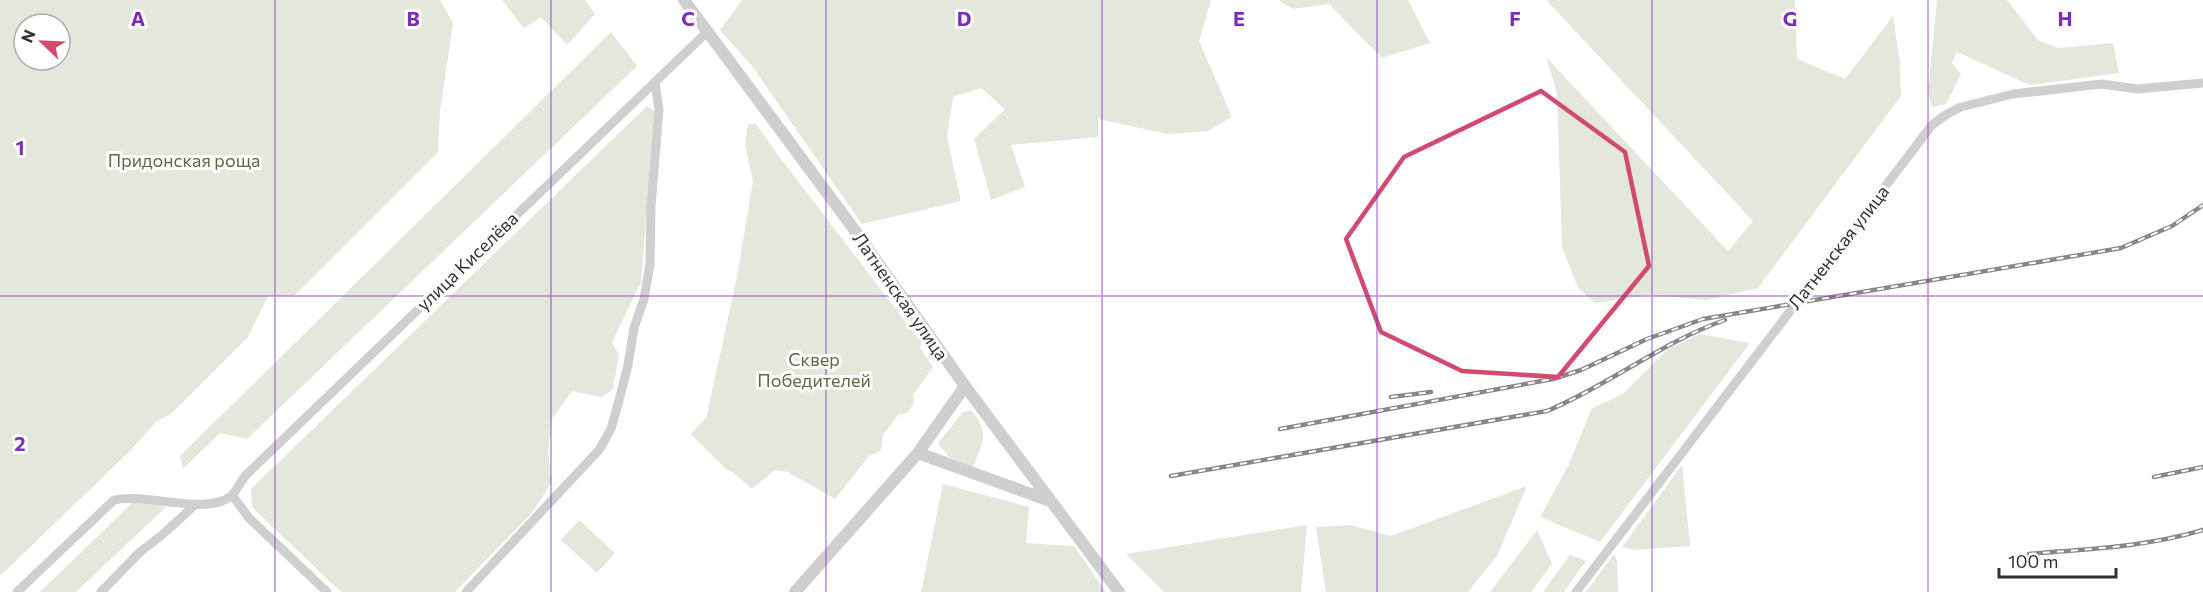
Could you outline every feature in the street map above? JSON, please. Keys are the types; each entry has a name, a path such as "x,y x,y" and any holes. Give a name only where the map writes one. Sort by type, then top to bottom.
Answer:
{"street":[{"name":"Латненская улица","path":"684,0 863,241 965,386 1119,592"},
{"name":"улица Киселёва","path":"232,495 238,484 255,467 707,32"},
{"path":"466,592 598,450 611,429 628,365 634,328 644,300 650,264 651,206 659,110 655,82"},
{"name":"Латненская улица","path":"1576,592 1932,125 1961,106 2013,94 2102,84 2137,89 2203,83"},
{"path":"795,592 918,453 965,386"},
{"path":"918,453 1052,501"},
{"path":"17,592 114,500 126,497 196,504 215,503 232,495 249,518 327,592"},
{"path":"101,592 140,552 196,504"}],"highlighted area":[{"path":"1541,91 1625,152 1649,266 1558,377 1462,371 1381,332 1346,239 1404,157"}],"green space":[{"name":"Придонская роща","path":"0,0 440,0 453,23 440,111 438,152 294,296 268,296 248,337 171,414 156,422 130,451 0,576"},
{"path":"502,0 585,0 595,14 567,45 541,17 524,28"},
{"path":"742,0 1211,0 1199,41 1232,117 1208,131 1168,134 1098,119 1098,137 1011,145 1025,187 991,200 974,139 1005,109 981,88 953,97 947,137 961,201 862,224 752,66 720,30"},
{"path":"1278,0 1408,0 1430,43 1382,58 1329,4 1293,9"},
{"path":"1546,0 1795,0 1797,59 1845,79 1893,16 1900,63 1901,96 1758,288 1707,300 1648,295 1595,303 1578,288 1562,247 1557,93 1546,57 1728,251 1753,221"},
{"path":"1937,0 2007,0 2038,40 2058,48 2113,43 2119,73 2030,85 1957,52 1952,63 1961,74 1946,104 1932,107 1928,93"},
{"path":"611,32 637,66 247,439 220,433 183,469 180,456"},
{"path":"647,106 655,111 641,282 612,342 619,355 613,389 602,397 572,391 552,419 548,451 552,482 532,513 455,592 341,592 252,507 251,489"},
{"name":"Сквер Победителей","path":"748,124 756,124 921,342 920,348 933,367 913,395 914,404 907,413 899,414 883,435 881,450 869,456 835,499 788,472 775,470 752,489 726,469 691,434 706,418 737,277 753,181 745,146"},
{"path":"1700,334 1750,343 1600,542 1540,517 1569,464 1592,408 1623,394 1668,349"},
{"path":"971,410 983,431 982,444 973,467 949,457 938,443 963,412"},
{"path":"1682,465 1690,546 1635,550 1622,547"},
{"path":"943,484 1029,507 1026,543 1074,546 1106,592 921,592"},
{"path":"1527,486 1497,556 1468,592 1326,592 1316,527 1351,525 1391,536"},
{"path":"134,501 166,507 76,592 40,592"},
{"path":"579,520 615,553 597,573 561,540"},
{"path":"1307,525 1301,592 1164,592 1126,554"},
{"path":"1537,530 1552,564 1531,592 1490,592"},
{"path":"1614,554 1617,560 1618,592 1586,592"},
{"path":"1570,555 1586,561 1564,592 1543,592"}],"railway":[{"path":"1280,429 1553,379 1581,370 1647,339 1703,319 2121,248 2172,226 2203,205"},
{"path":"1171,476 1547,411 1570,401 1679,340 1725,320"},
{"path":"1391,397 1431,392"},
{"path":"2154,477 2203,467"},
{"path":"2029,554 2139,544 2203,530"}]}
